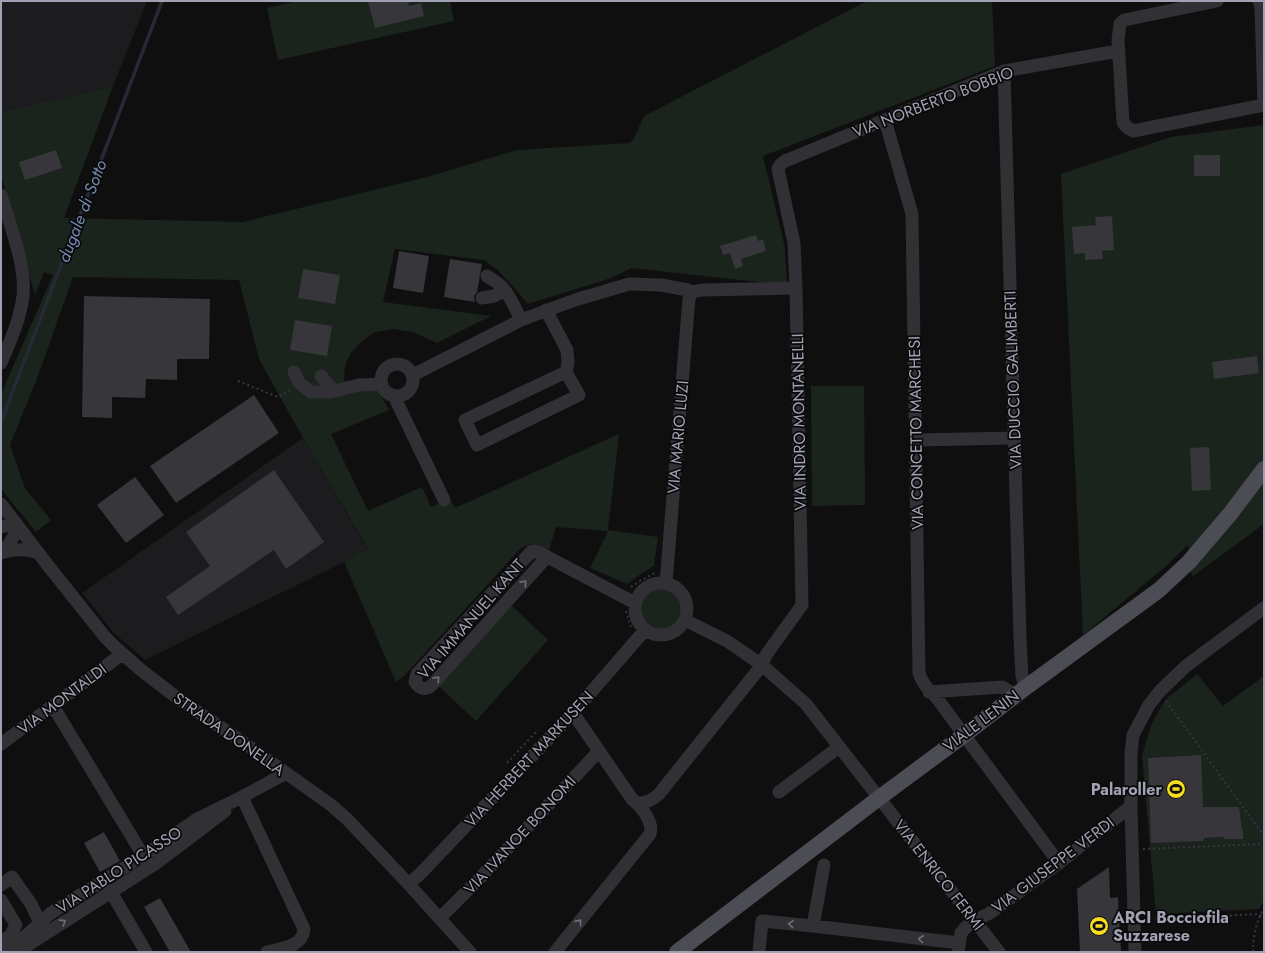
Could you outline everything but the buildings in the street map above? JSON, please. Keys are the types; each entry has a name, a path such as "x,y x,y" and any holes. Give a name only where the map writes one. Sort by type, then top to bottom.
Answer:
{"main road":[{"name":"VIALE LENIN","path":"677,952 1021,691 1160,590 1189,562 1230,514 1264,469"}],"street":[{"path":"1217,1 1124,20 1120,24 1118,50 1123,122 1125,126 1133,131 1264,105 1261,6 1259,1"},
{"name":"VIA NORBERTO BOBBIO","path":"778,169 785,161 1004,71 1118,50"},
{"name":"VIA DUCCIO GALIMBERTI","path":"1004,71 1022,676 1021,691"},
{"name":"VIA CONCETTO MARCHESI","path":"885,120 912,214 919,672 921,680 929,692 936,697 1059,863"},
{"name":"VIA INDRO MONTANELLI","path":"658,796 762,665 766,656 802,605 794,243 778,169"},
{"path":"1,194 17,248 21,267 23,289 21,306 16,325 1,363"},
{"path":"487,276 500,285 509,296 521,320"},
{"path":"413,375 521,320 546,310 629,284 661,285 692,292 702,290 796,288"},
{"path":"482,298 494,296 504,290"},
{"name":"VIA MARIO LUZI","path":"666,583 688,306 689,298 692,292"},
{"path":"546,310 567,350 568,363 566,372 579,395 477,445 465,420 566,372"},
{"path":"398,363 407,367 413,375 414,380 411,389 404,395 394,396 386,392 380,379 384,370 393,364 398,363"},
{"path":"321,376 331,388 337,391"},
{"path":"296,378 311,392 330,392 358,385 381,384"},
{"path":"394,396 444,500"},
{"path":"916,440 1015,438"},
{"name":"STRADA DONELLA","path":"1,504 105,637 122,654 176,697 337,810 409,884 467,951"},
{"path":"1,527 18,525 10,544 1,552"},
{"path":"1,552 17,549 39,553"},
{"name":"VIA IMMANUEL KANT","path":"546,558 430,686 424,689 420,688 415,682 417,674 528,553 532,551 535,551 635,603"},
{"path":"666,583 677,588 685,597 687,613 685,620 680,627 667,634 659,635 645,630 640,625 635,612 635,603 643,590 650,585 666,583"},
{"path":"1135,952 1131,806 1131,753 1133,735 1149,705 1160,691 1186,666 1264,608"},
{"name":"VIA ENRICO FERMI","path":"685,620 727,641 762,665 806,704 999,952"},
{"name":"VIA HERBERT MARKUSEN","path":"409,884 573,713 645,630"},
{"name":"VIA MONTALDI","path":"1,744 122,654"},
{"path":"929,692 1002,687 1021,691"},
{"path":"53,706 150,867"},
{"path":"555,952 650,834 652,829 637,803 632,799 573,713"},
{"path":"779,792 839,747"},
{"name":"VIA IVANOE BONOMI","path":"440,918 480,878 599,751"},
{"name":"VIA PABLO PICASSO","path":"17,952 33,948 51,913 93,887 140,851 197,819 286,773"},
{"path":"637,803 644,803 658,796"},
{"path":"650,824 654,804 658,796"},
{"path":"242,797 304,929 304,934 295,944 269,952"},
{"name":"VIA PABLO PICASSO","path":"2,952 22,939 111,892 150,867 220,816 242,797"},
{"name":"VIA GIUSEPPE VERDI","path":"959,948 961,933 966,927 990,913 1059,863 1131,806"},
{"path":"140,851 140,863 110,884 109,888 146,952"},
{"path":"813,926 824,865"},
{"path":"1,885 12,877 31,904 43,929"},
{"path":"93,887 105,888 111,892"},
{"path":"1,900 16,925 10,936 1,942"},
{"path":"759,952 762,921 813,926 959,948"}],"path":[{"path":"238,381 278,396 296,387 296,378"},
{"path":"628,589 645,578 657,573"},
{"path":"1165,700 1264,836"},
{"path":"1132,849 1264,844"},
{"path":"1253,952 1257,921 1264,908"},
{"path":"1134,921 1258,914 1264,917"}],"shaded area":[{"path":"1,1 147,1 113,86 1,112"},
{"path":"298,1 450,1 454,21 278,60 267,8"},
{"path":"867,1 992,1 995,66 763,156 785,248 787,285 632,268 611,278 528,304 499,271 484,260 395,249 383,302 491,316 437,343 413,332 393,329 375,332 363,340 351,353 345,365 344,384 373,379 389,410 331,434 368,511 422,487 431,507 450,499 455,508 619,434 608,530 658,537 654,566 627,584 590,568 608,531 556,527 549,550 531,544 521,548 404,676 396,682 344,562 368,549 259,359 239,280 73,277 38,376 10,445 25,488 51,520 36,532 1,489 1,394 53,275 44,272 35,295 1,175 1,112 113,86 64,218 243,222 427,177 517,150 629,143 633,140 644,116"},
{"path":"1264,125 1264,524 1192,577 1188,545 1165,567 1083,635 1061,174 1171,137"},
{"path":"811,386 864,386 865,505 812,506"},
{"path":"303,438 368,550 145,660 113,632 82,593"},
{"path":"658,586 666,586 678,592 684,604 684,612 678,624 666,630 658,630 646,624 640,612 640,604 646,592"},
{"path":"510,604 548,640 476,721 436,684"},
{"path":"1197,674 1223,706 1264,676 1264,900 1259,909 1156,914 1142,756 1151,725 1165,700"}],"waterway":[{"name":"dugale di Sotto","path":"1,422 162,1"}],"place":[{"name":"Palaroller","path":"1176,789"},
{"name":"ARCI Bocciofila Suzzarese","path":"1099,926"}]}
